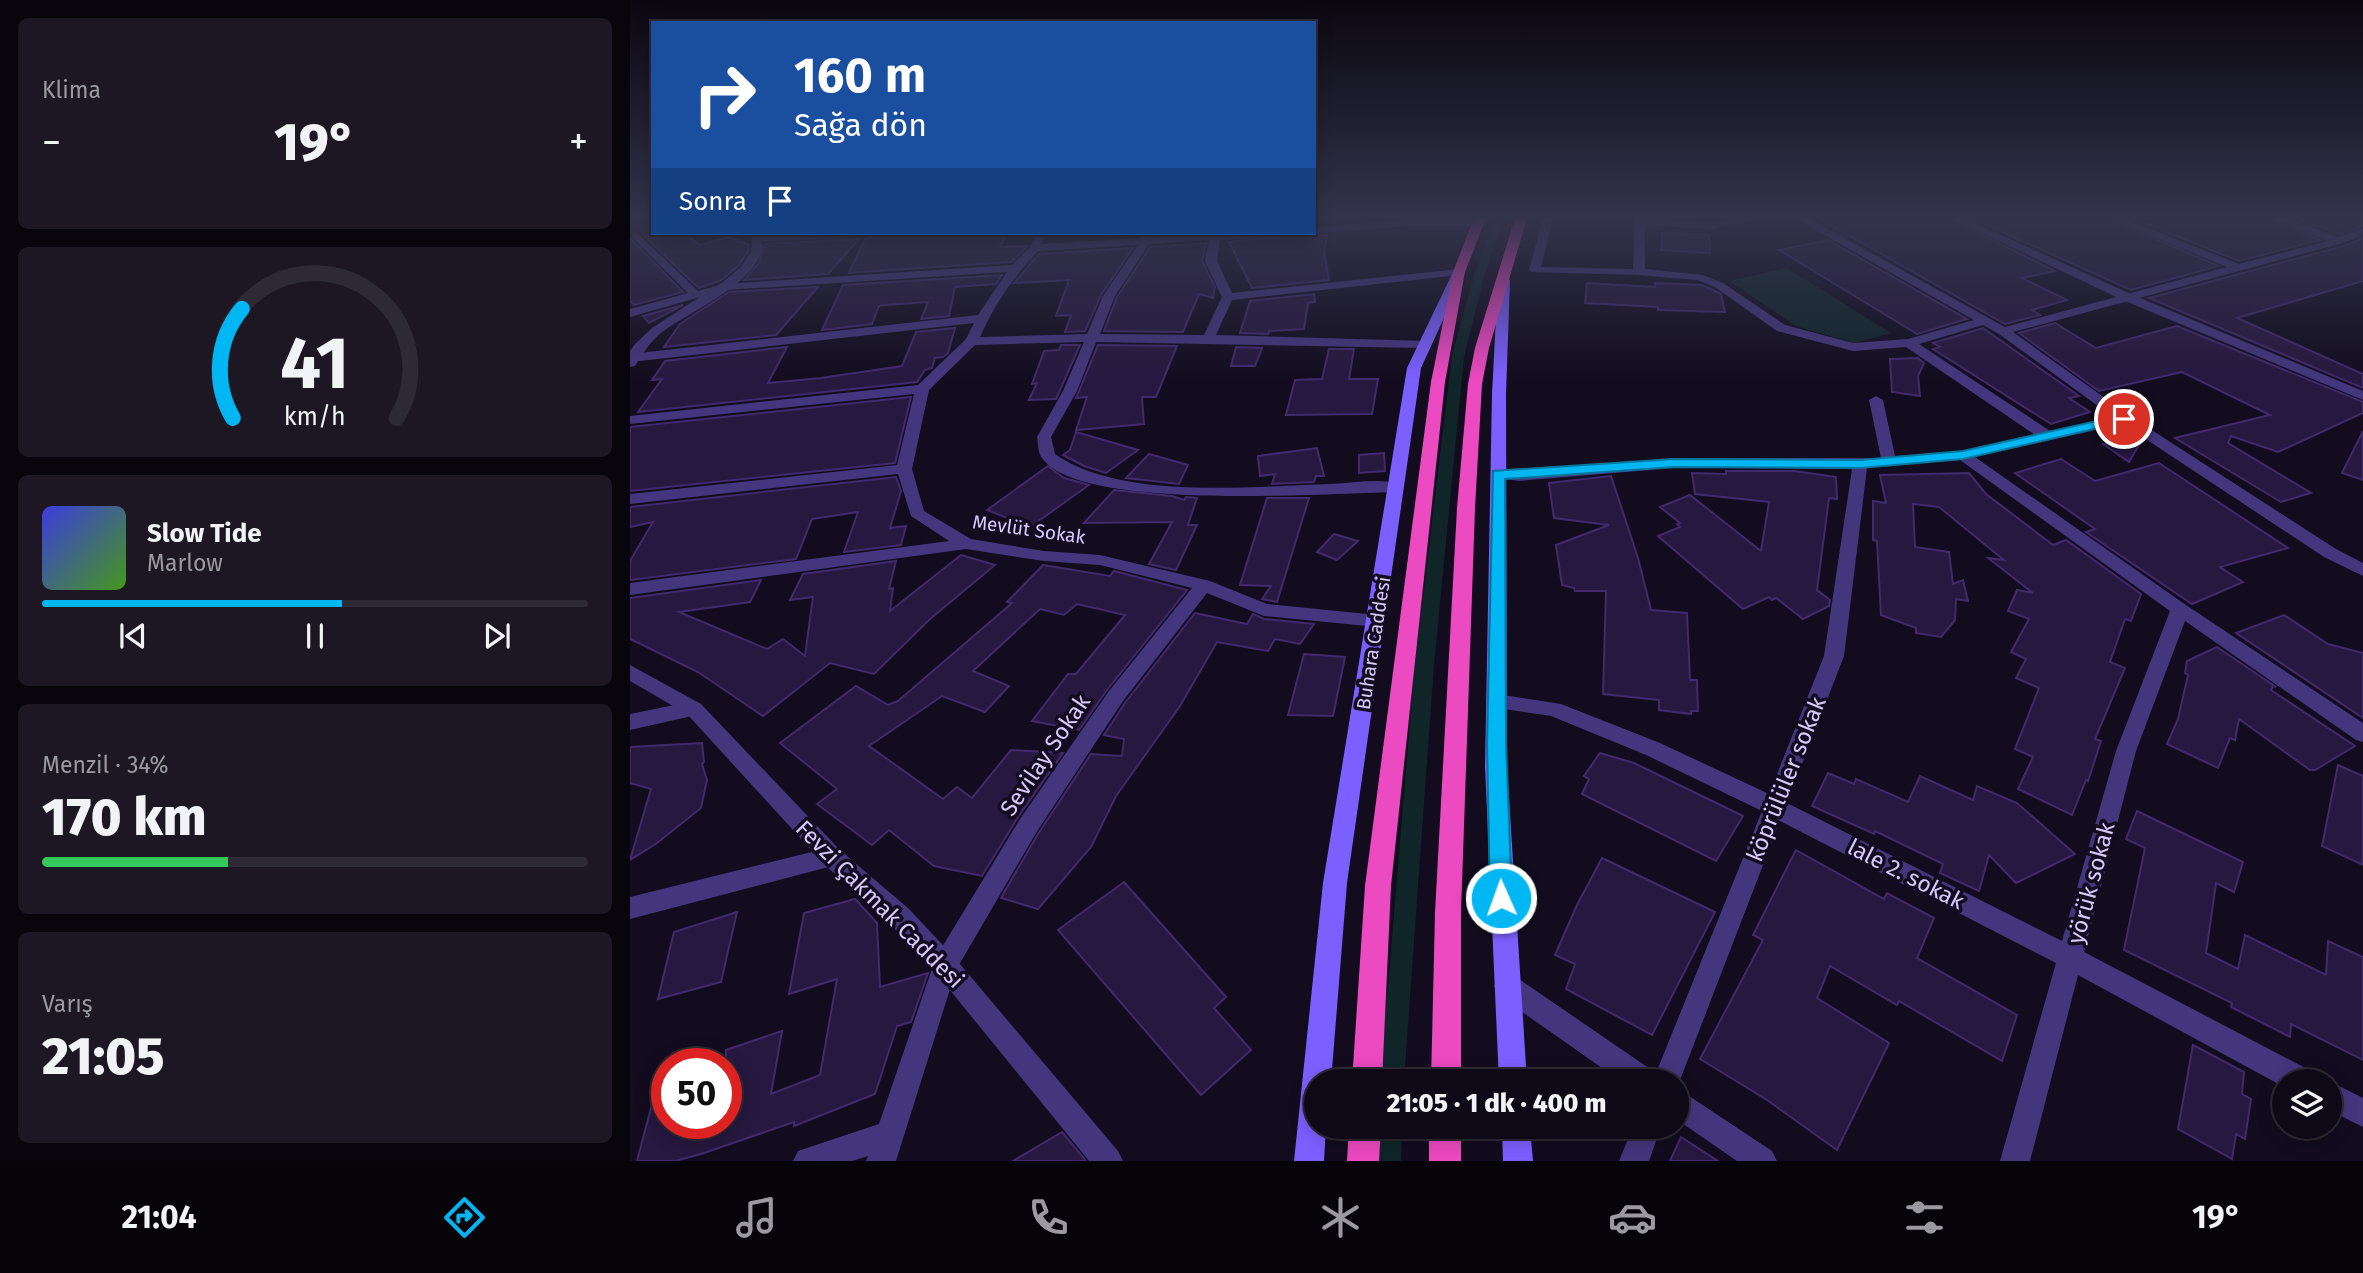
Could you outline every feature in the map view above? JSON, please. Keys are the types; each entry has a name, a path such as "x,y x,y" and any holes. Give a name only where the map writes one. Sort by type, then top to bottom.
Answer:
{"highway":[{"path":"1368,1069 1378,886 1438,382 1459,272"},
{"path":"1446,1069 1448,899 1466,508 1474,397 1482,348 1506,272"},
{"path":"1363,1161 1364,1139"},
{"path":"1445,1139 1445,1161"}],"main road":[{"name":"Buhara Caddesi","path":"1318,1069 1335,883 1414,368 1459,272"},
{"path":"1504,280 1498,474 1496,701 1501,898 1512,1069"},
{"path":"1309,1161 1311,1139"},
{"path":"1517,1139 1518,1161"}],"street":[{"path":"672,272 695,293"},
{"path":"631,360 648,337 724,287 739,272"},
{"path":"632,310 724,287 951,272"},
{"path":"630,420 922,389 972,341 982,318 1012,272"},
{"path":"1124,272 1109,296 1070,391 1044,437 1048,456 1069,471 1122,485 1189,492 1395,487"},
{"path":"1209,337 1227,297 1216,272"},
{"path":"1227,297 1457,272"},
{"path":"1641,272 1699,277 1719,285 1782,328 1853,347 1909,343 1983,321"},
{"path":"1896,272 2003,331 2124,419 2330,553 2363,570"},
{"path":"2073,272 2363,396"},
{"path":"2003,331 2218,272"},
{"path":"631,360 982,318"},
{"path":"972,341 1092,336 1423,344"},
{"path":"1909,343 2047,436"},
{"name":"Mevlüt Sokak","path":"922,389 904,469 917,513 966,544 1100,560 1204,585 1264,610 1377,621"},
{"path":"1876,400 1889,461"},
{"path":"1498,474 1519,475 1674,463 1860,464 1963,455 2124,419"},
{"path":"1963,455 2180,609 2363,734"},
{"name":"köprülüler sokak","path":"1671,1069 1834,656 1860,464"},
{"path":"630,499 904,469"},
{"path":"630,589 966,544"},
{"name":"Sevilay Sokak","path":"885,1148 945,965 1028,825 1116,696 1204,585"},
{"name":"yörük sokak","path":"2015,1161 2126,751 2180,609"},
{"name":"Fevzi Çakmak Caddesi","path":"630,673 694,709 832,857 900,917 945,965 1108,1161"},
{"name":"lale 2. sokak","path":"1496,701 1554,709 1653,749 1776,808 2071,958 2279,1069"},
{"path":"630,722 694,709"},
{"path":"630,908 832,857"},
{"path":"1507,986 1627,1069"},
{"path":"2342,1102 2363,1113"},
{"path":"1689,1111 1762,1161"},
{"path":"1634,1161 1642,1139"},
{"path":"808,1161 885,1148"}],"green space":[{"path":"1475,272 1486,272 1464,357 1434,665 1405,1069 1381,1069 1415,663 1452,355"},
{"path":"1768,272 1794,272 1891,333 1854,343 1796,326 1729,281"},
{"path":"1376,1139 1402,1139 1401,1161 1375,1161"}],"building":[{"path":"630,272 664,272 683,292 634,305 630,301"},
{"path":"682,272 730,272 721,280 699,288"},
{"path":"751,272 830,272 828,274 744,280"},
{"path":"1023,272 1117,272 1101,295 1085,331 1065,332 1071,315 1056,316 1069,280 1014,283"},
{"path":"1133,272 1208,272 1215,287 1213,298 1199,294 1183,332 1104,331 1117,297"},
{"path":"1244,272 1328,272 1329,280 1252,288"},
{"path":"1815,272 1885,272 1967,319 1917,334"},
{"path":"1914,272 2049,272 2022,278 2067,300 2032,310 2040,315 2005,324"},
{"path":"2091,272 2196,272 2131,290"},
{"path":"2246,272 2363,272 2363,281 2237,318 2363,374 2363,388 2149,298"},
{"path":"1002,275 996,284 955,287 949,316 921,319 928,302 885,305 879,306 872,324 822,330 843,285"},
{"path":"1587,283 1655,287 1655,283 1702,285 1721,294 1725,312 1658,310 1658,307 1585,303"},
{"path":"818,287 776,335 664,347 680,324 729,292"},
{"path":"1314,294 1315,302 1308,303 1304,329 1269,331 1268,334 1240,333 1250,301"},
{"path":"683,305 649,323 643,316"},
{"path":"2055,323 2096,348 2177,326 2363,402 2363,413 2278,452 2231,436 2228,443 2311,493 2281,502 2175,438 2270,415 2182,372 2099,391 2019,333"},
{"path":"955,328 948,353 935,358 932,368 925,370 917,382 638,412 662,379 652,380 665,361 787,347 768,383 821,378 902,366 916,332"},
{"path":"1983,328 2079,396 2069,398 2090,412 2051,424 1933,349 1940,347 1933,343"},
{"path":"1061,345 1080,345 1056,399 1029,400 1037,383 1032,384 1044,351 1059,350"},
{"path":"1098,345 1177,346 1156,397 1142,397 1144,424 1076,430 1087,397 1076,398"},
{"path":"1236,347 1262,348 1255,366 1231,366"},
{"path":"1329,349 1354,349 1349,379 1378,379 1372,414 1286,415 1295,380 1322,379"},
{"path":"1918,358 1924,363 1918,376 1920,396 1892,392 1890,359"},
{"path":"911,397 895,463 630,491 630,427"},
{"path":"2363,431 2363,480 2342,473"},
{"path":"1076,432 1138,450 1106,473 1063,455 1070,450"},
{"path":"2137,436 2142,440 2129,462 2103,444"},
{"path":"1317,448 1324,476 1316,476 1314,482 1272,484 1275,474 1260,476 1258,456"},
{"path":"1384,453 1385,471 1359,473 1359,455"},
{"path":"1149,454 1188,465 1179,484 1126,478"},
{"path":"2061,459 2095,481 2159,463 2288,548 2220,567 2243,582 2192,604 2086,532 2095,529 2015,473"},
{"path":"1048,466 1064,478 1089,485 1030,527 987,510"},
{"path":"1726,471 1795,471 1836,477 1837,499 1829,498 1817,590 1830,600 1829,606 1803,619 1776,598 1772,600 1769,597 1743,609 1658,536 1680,527 1677,524 1680,523 1660,507 1690,495 1761,551 1769,502 1695,494 1692,473 1726,474"},
{"path":"1969,473 1986,494 2053,545 2066,540 2141,594 2131,621 2125,619 2110,662 2125,668 2095,739 2101,741 2088,781 2086,780 2072,815 2018,789 2033,757 2015,749 2039,688 2016,678 2026,659 2011,652 2029,619 2008,611 2017,590 2033,593 1988,558 2004,560 1939,507 1913,504 1915,547 1949,552 1953,584 1963,580 1968,601 1956,599 1955,620 1941,637 1916,633 1916,628 1881,615 1877,541 1873,540 1873,501 1886,503 1880,475"},
{"path":"1611,476 1638,558 1651,610 1687,613 1690,680 1697,680 1698,711 1691,711 1691,714 1659,710 1659,700 1603,694 1606,591 1575,591 1574,588 1562,585 1556,545 1609,525 1554,518 1549,483"},
{"path":"896,477 901,491 890,528 906,526 901,545 844,552 858,512 812,519 796,559 630,580 630,561 653,522 630,527 630,507"},
{"path":"1114,490 1172,496 1184,500 1186,497 1197,498 1188,525 1197,525 1176,570 1149,564 1172,522 1084,523"},
{"path":"1267,498 1309,498 1277,602 1262,599 1271,586 1240,585"},
{"path":"1334,534 1358,541 1337,560 1317,552"},
{"path":"961,555 995,565 930,619 874,674 830,663 763,716 698,672 630,639 630,598 761,580 750,602 679,612 767,649 783,639 805,656 813,597 790,600 803,574 896,561 889,589 893,588 890,611"},
{"path":"1043,565 1110,576 1114,571 1187,590 1107,690 1079,730 1032,721 1068,674 1076,674 1125,615 1077,604 1064,615 1040,609 973,671 1009,686 985,712 942,696 869,746 943,799 957,787 972,798 1011,750 1063,753 1018,817 982,876 934,866 889,830 872,845 817,804 837,789 780,743 856,686 888,705 898,701 1012,603 1007,602"},
{"path":"1195,613 1247,624 1253,614 1264,619 1314,624 1300,644 1275,639 1268,651 1217,642 1180,706 1116,796 1091,847 1038,909 1001,898 1038,834 1091,754 1122,756 1124,739 1104,735 1125,703"},
{"path":"2284,615 2328,644 2363,653 2363,718 2236,633"},
{"path":"2217,647 2276,687 2273,686 2271,690 2355,746 2315,770 2310,770 2239,719 2235,740 2230,738 2218,768 2167,744 2178,719 2188,675 2185,673 2187,661"},
{"path":"1304,654 1345,657 1333,716 1288,715"},
{"path":"702,743 702,764 707,780 701,808 657,843 630,860 651,789 630,783 630,747"},
{"path":"1600,753 1634,763 1743,816 1716,861 1582,794 1589,779 1584,776"},
{"path":"2338,765 2363,776 2363,865 2322,846"},
{"path":"1828,773 1854,784 1856,779 1908,802 1920,776 1973,800 1977,786 2017,803 2075,854 2016,883 1989,855 1979,891 1940,873 1943,864 1875,831 1874,834 1812,806"},
{"path":"2137,811 2243,862 2234,892 2216,883 2206,953 2238,969 2245,935 2326,975 2328,941 2363,957 2363,1060 2291,1024 2290,1037 2231,1007 2232,1003 2124,950 2145,848 2126,839"},
{"path":"1796,850 1884,899 1887,893 1934,918 1917,958 2017,1015 2002,1061 1899,1001 1897,1005 1830,966 1817,998 1889,1043 1837,1150 1767,1100 1700,1059 1763,940 1753,935"},
{"path":"1602,858 1715,912 1652,1035 1566,989 1575,964 1555,955"},
{"path":"1124,882 1226,997 1214,1008 1251,1050 1201,1095 1058,930"},
{"path":"855,899 877,923 880,987 928,973 911,1022 897,1026 875,1094 794,1126 794,1122 701,1154 675,1161 637,1161 651,1108 651,1139 742,1139 742,1048 732,1048 782,1031 771,1094 820,1075 837,979 789,994 804,913"},
{"path":"737,912 721,982 658,999 674,932"},
{"path":"2193,1045 2244,1072 2242,1094 2251,1099 2245,1139 2236,1134 2232,1159 2178,1129"},
{"path":"1062,1132 1086,1161 1013,1161"},
{"path":"1680,1139 1684,1139 1718,1161 1670,1161"}],"route":[{"path":"1501,898 1496,766 1498,474 1519,475 1674,463 1860,464 1963,455 2124,419"}]}
